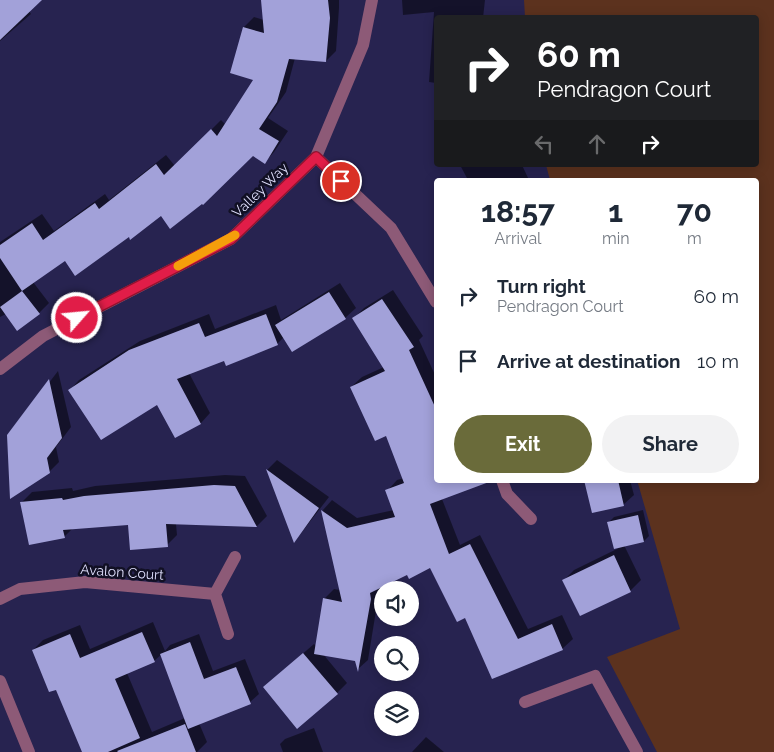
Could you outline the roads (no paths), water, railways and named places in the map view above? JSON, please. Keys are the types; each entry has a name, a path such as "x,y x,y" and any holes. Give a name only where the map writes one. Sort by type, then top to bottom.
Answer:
{"street":[{"name":"Valley Way","path":"0,369 43,336 231,239 316,157 363,45 372,0"},
{"path":"316,157 391,228 434,299"},
{"path":"503,483 507,494 531,519"},
{"path":"228,634 215,594 234,557"},
{"name":"Avalon Court","path":"0,598 20,589 85,582 215,594"},
{"path":"525,702 595,676 637,752"},
{"path":"0,681 29,752"}]}
